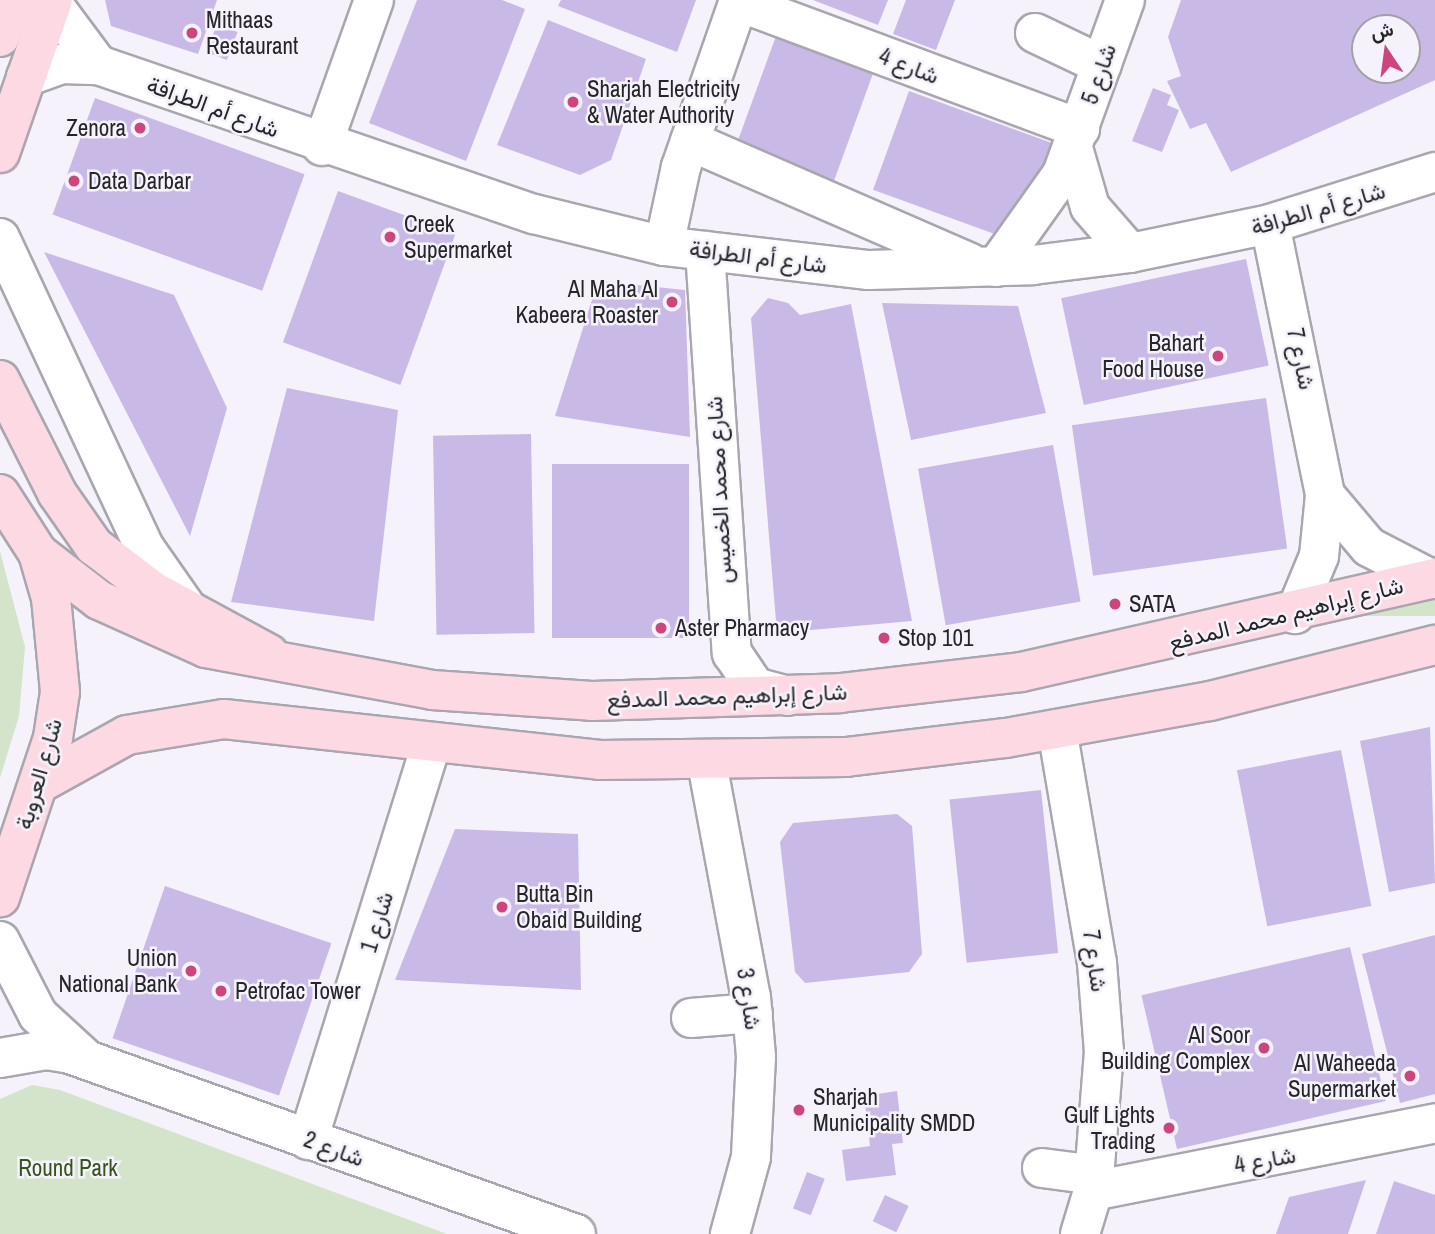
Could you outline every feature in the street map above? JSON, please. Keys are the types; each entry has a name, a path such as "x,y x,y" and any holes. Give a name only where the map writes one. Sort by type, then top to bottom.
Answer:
{"main road":[{"path":"0,37 14,0"},
{"path":"0,152 52,2"},
{"path":"0,380 57,493 94,546 131,578 282,663"},
{"name":"شارع العروبة","path":"0,494 38,553 59,645 60,692 40,783 0,897"},
{"name":"شارع إبراهيم محمد المدفع","path":"38,553 99,600 169,635 282,663 432,690 537,699 788,696 1021,672 1295,614 1433,578"},
{"path":"40,783 116,739 191,721 257,721 432,743 707,763 846,757 1057,729 1315,678 1435,645"},
{"path":"386,737 411,717 490,720 537,699"}],"street":[{"path":"322,146 374,0"},
{"name":"شارع 5","path":"989,267 1048,199 1077,139 1125,0"},
{"path":"664,246 690,141 739,1"},
{"name":"شارع 4","path":"739,1 1077,139"},
{"path":"52,2 98,65"},
{"path":"1035,33 1102,65"},
{"name":"شارع أم الطرافة","path":"26,77 61,64 98,65 322,146 509,207 664,246 869,270 989,267 1130,253 1270,224 1435,172"},
{"path":"1077,139 1090,206 1130,253"},
{"path":"690,141 989,267"},
{"name":"شارع 7","path":"1270,224 1325,495 1319,556 1295,614"},
{"path":"0,238 144,547 186,607"},
{"name":"شارع محمد الخميس","path":"705,251 732,653 755,687 788,696"},
{"name":"شارع 7","path":"1325,495 1369,547 1433,578"},
{"name":"شارع 7","path":"1057,729 1100,982 1104,1051 1094,1183 1080,1234"},
{"name":"شارع 1","path":"308,1140 432,743"},
{"name":"شارع 3","path":"707,763 753,1013 757,1103 751,1157 730,1234"},
{"name":"شارع 2","path":"0,941 38,1014 93,1063"},
{"path":"691,1018 753,1013"},
{"name":"شارع 2","path":"0,1058 46,1050 93,1063 576,1234"},
{"name":"شارع 4","path":"1042,1168 1094,1183 1435,1123"}],"green space":[{"path":"0,551 25,647 19,716 0,778"},
{"path":"1279,599 1435,599 1435,616 1279,616"},
{"name":"Round Park","path":"32,1085 60,1090 447,1234 0,1234 0,1099"}],"building":[{"path":"105,0 217,0 198,54 111,26"},
{"path":"417,0 502,0 525,9 466,161 369,123"},
{"path":"561,0 696,0 677,52 558,6"},
{"path":"813,0 888,0 878,25"},
{"path":"906,0 955,0 936,50 893,34"},
{"path":"1181,0 1435,0 1435,80 1231,172 1206,123 1190,129 1167,81 1181,76 1168,37"},
{"name":"Sharjah Electricity & Water Authority","path":"548,20 646,59 611,160 580,175 497,145"},
{"path":"217,24 238,32 227,60 206,52"},
{"path":"776,36 874,72 833,183 735,148"},
{"path":"1153,88 1171,95 1167,105 1179,110 1162,152 1132,141"},
{"path":"909,91 1055,144 1019,243 873,190"},
{"path":"95,98 305,174 262,291 53,215"},
{"path":"338,191 455,234 400,385 283,342"},
{"path":"44,252 174,295 227,408 190,536"},
{"path":"1246,259 1269,366 1084,405 1061,298"},
{"path":"598,281 685,290 690,437 555,416"},
{"path":"768,298 788,303 800,315 851,304 912,621 777,633 751,318"},
{"path":"882,303 1018,306 1046,413 911,440"},
{"path":"287,388 398,410 374,621 231,602"},
{"path":"1266,398 1287,549 1093,576 1072,425"},
{"path":"531,434 534,633 436,635 433,436"},
{"path":"1053,445 1081,602 946,625 918,469"},
{"path":"552,464 689,464 689,638 552,638"},
{"path":"1430,727 1435,883 1389,892 1360,741"},
{"path":"1341,750 1371,906 1267,926 1237,770"},
{"path":"1041,790 1058,953 967,963 950,800"},
{"path":"897,814 912,826 922,954 909,972 805,983 795,972 780,842 793,823"},
{"name":"Butta Bin Obaid Building","path":"455,829 578,834 581,990 395,980"},
{"name":"Petrofac Tower","path":"165,886 331,943 279,1096 113,1038"},
{"path":"1435,935 1435,1094 1400,1103 1362,954"},
{"name":"Al Soor Building Complex","path":"1350,947 1386,1101 1177,1149 1141,995"},
{"path":"897,1091 903,1143 892,1144 896,1175 846,1181 842,1150 870,1146 864,1096"},
{"path":"807,1172 825,1179 811,1215 793,1208"},
{"path":"1366,1180 1348,1234 1276,1234 1289,1197"},
{"path":"1394,1181 1435,1195 1435,1234 1376,1234"},
{"path":"885,1195 909,1206 896,1232 873,1221"}],"place":[{"name":"Mithaas Restaurant","path":"192,33"},
{"name":"Sharjah Electricity & Water Authority","path":"573,102"},
{"name":"Zenora","path":"140,128"},
{"name":"Data Darbar","path":"74,181"},
{"name":"Creek Supermarket","path":"390,237"},
{"name":"Al Maha Al Kabeera Roaster","path":"672,302"},
{"name":"Bahart Food House","path":"1218,356"},
{"name":"SATA","path":"1115,604"},
{"name":"Aster Pharmacy","path":"661,628"},
{"name":"Stop 101","path":"884,638"},
{"name":"Butta Bin Obaid Building","path":"502,907"},
{"name":"Union National Bank","path":"191,971"},
{"name":"Petrofac Tower","path":"221,991"},
{"name":"Al Soor Building Complex","path":"1264,1048"},
{"name":"Al Waheeda Supermarket","path":"1410,1076"},
{"name":"Sharjah Municipality SMDD","path":"799,1110"},
{"name":"Gulf Lights Trading","path":"1169,1128"}]}
